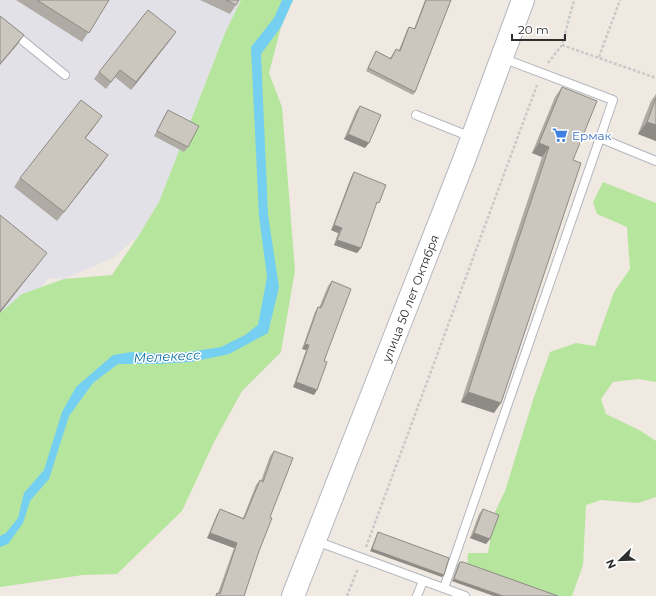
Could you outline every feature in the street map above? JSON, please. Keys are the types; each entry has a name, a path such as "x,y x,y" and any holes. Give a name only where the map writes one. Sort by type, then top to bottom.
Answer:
{"main road":[{"name":"улица 50 лет Октября","path":"293,596 316,541 472,137 523,0"}],"lane":[{"path":"0,22 65,75"},
{"path":"444,588 613,100 502,58"},
{"path":"416,115 472,137"},
{"path":"600,138 656,161"},
{"path":"316,541 465,596"},
{"path":"417,596 423,581"}],"path":[{"path":"347,596 541,73 562,45 574,0"},
{"path":"598,58 620,0"},
{"path":"562,45 656,78"}],"shaded area":[{"path":"0,0 241,0 225,33 159,202 139,235 113,258 64,279 49,278 0,338"}],"green space":[{"path":"241,0 293,0 281,27 269,73 282,107 295,270 281,352 242,391 214,442 182,511 117,574 83,575 0,587 0,313 22,294 64,279 112,275 159,202 225,33"},
{"path":"603,182 656,203 656,382 638,379 613,382 601,399 606,414 641,431 656,441 656,497 638,503 601,500 586,505 583,565 572,596 549,596 467,567 468,553 488,553 495,512 505,491 533,400 550,352 576,343 595,346 614,292 630,269 627,227 597,214 593,202"}],"water":[{"name":"Мелекесс","path":"282,0 293,0 281,27 261,54 268,215 279,287 268,333 229,354 191,362 118,364 93,383 69,416 49,479 30,501 23,523 8,544 0,547 0,536 6,533 18,518 24,493 44,470 62,412 76,387 113,355 132,352 162,354 189,352 221,347 245,335 258,325 267,277 259,216 251,47 274,18"}],"building":[{"path":"37,0 109,0 89,33"},
{"path":"226,0 239,0 236,5"},
{"path":"426,0 451,0 415,92 368,68 376,51 391,59 396,49 400,51 409,27 415,29"},
{"path":"148,10 176,32 136,82 120,70 111,82 99,72"},
{"path":"0,16 24,35 0,64"},
{"path":"562,87 597,101 573,160 581,163 501,403 468,392 549,147 539,143"},
{"path":"656,98 656,125 647,122"},
{"path":"81,100 102,116 85,138 108,155 64,212 20,178"},
{"path":"360,106 381,115 369,143 348,134"},
{"path":"168,110 199,126 188,147 157,131"},
{"path":"354,172 386,185 379,203 377,202 361,248 337,240 342,228 334,225"},
{"path":"0,215 47,253 0,311"},
{"path":"332,281 351,289 324,361 327,362 317,390 296,382 309,345 305,344 318,307 321,308"},
{"path":"274,451 293,458 270,517 272,518 244,596 216,596 217,593 220,594 237,543 210,533 220,509 244,519 260,480 263,482"},
{"path":"483,509 499,515 490,539 474,533"},
{"path":"378,532 449,558 444,575 372,549"},
{"path":"460,562 558,596 503,596 454,579"}],"place":[{"name":"Ермак","path":"560,135"}]}
